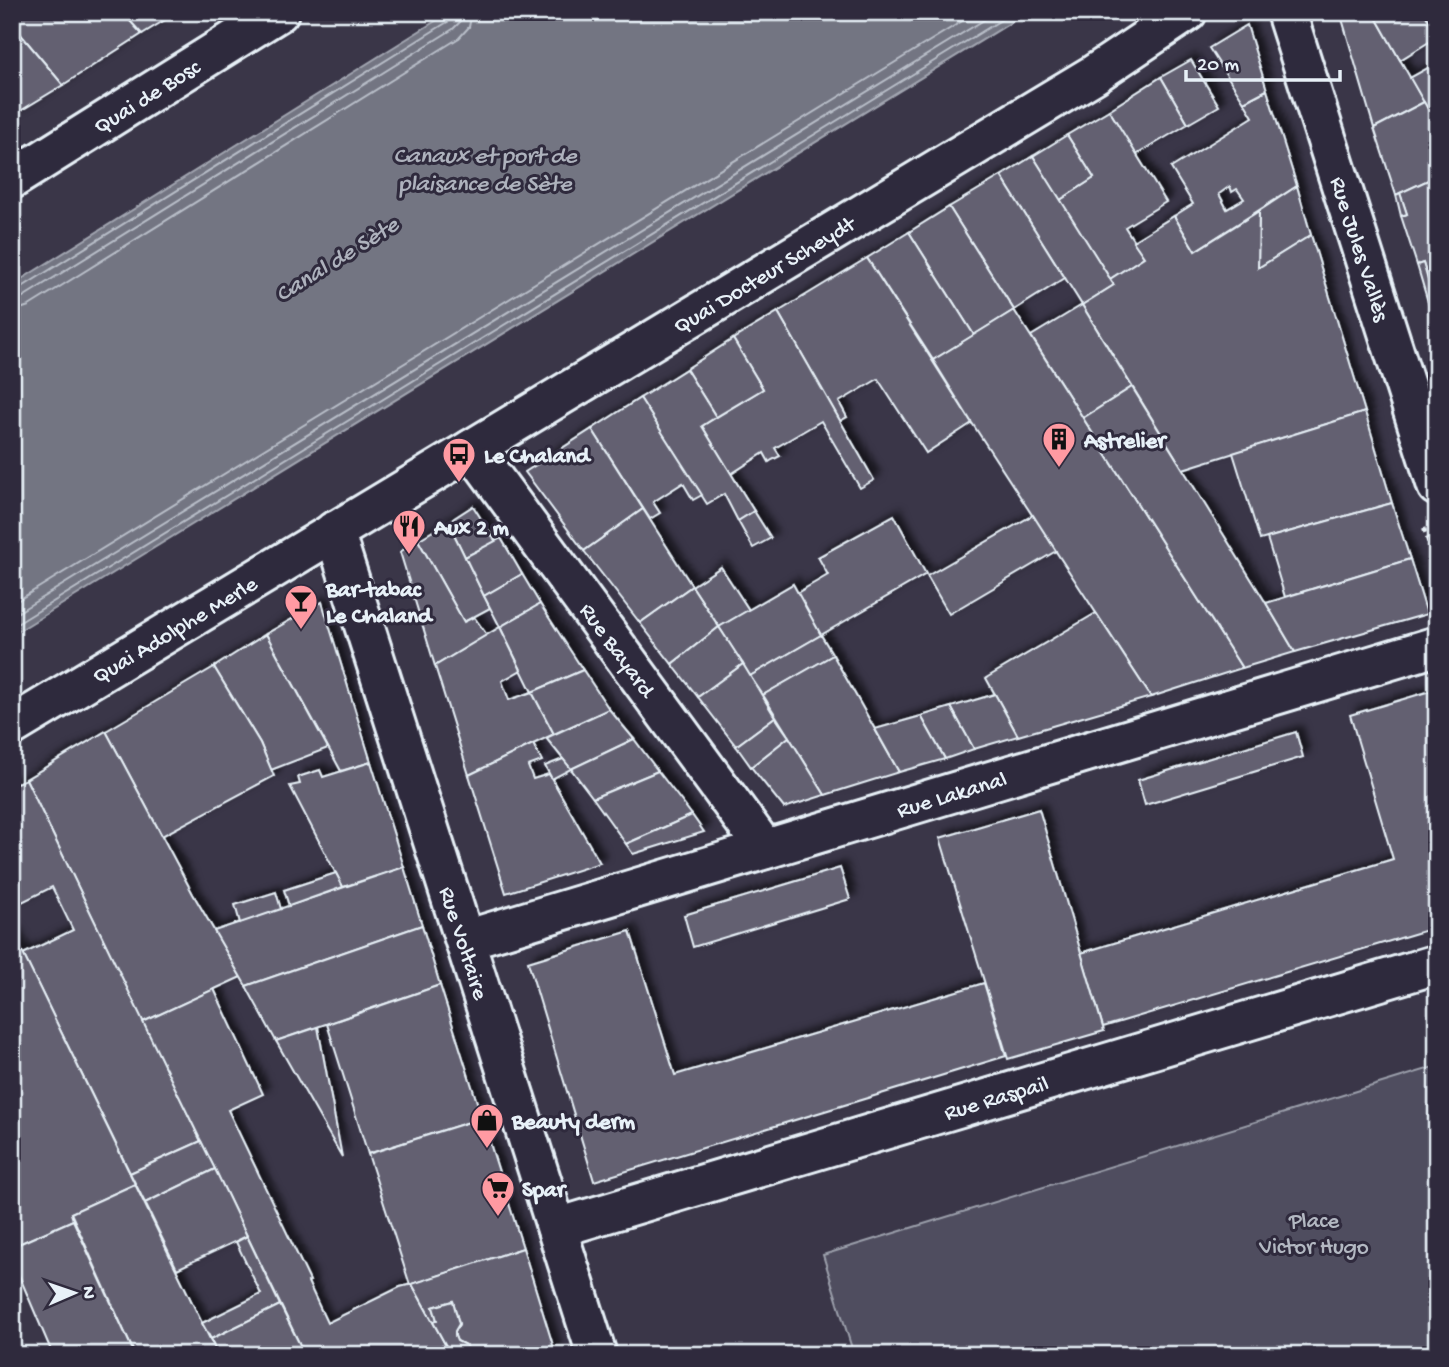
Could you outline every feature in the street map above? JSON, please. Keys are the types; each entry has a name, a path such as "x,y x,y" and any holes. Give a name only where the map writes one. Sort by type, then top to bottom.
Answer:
{"street":[{"name":"Quai de Bosc","path":"12,179 279,12"},
{"path":"1093,75 1135,12"},
{"name":"Quai Docteur Scheydt","path":"334,531 1093,75 1187,12"},
{"name":"Rue Jules Vallès","path":"1286,12 1437,485"},
{"name":"Rue Bayard","path":"471,449 765,849"},
{"name":"Quai Adolphe Merle","path":"12,726 334,531"},
{"name":"Rue Voltaire","path":"334,531 597,1355"},
{"name":"Rue Lakanal","path":"465,940 1437,646"},
{"name":"Rue Raspail","path":"557,1228 1437,964"}],"green space":[{"name":"Place Victor Hugo","path":"1437,1066 1437,1355 854,1355 823,1255"}],"water":[{"name":"Canaux et port de plaisance de Sète","path":"450,12 1028,12 12,635 12,285"}],"building":[{"path":"12,12 122,12 142,34 63,85 12,24"},
{"path":"122,12 178,12 142,34"},
{"path":"1340,12 1373,12 1424,102 1374,128"},
{"path":"1373,12 1424,12 1437,34 1437,46 1433,48 1429,42 1400,60"},
{"path":"1424,12 1437,12 1437,34"},
{"path":"12,24 63,85 12,116"},
{"path":"1247,25 1267,90 1244,102 1209,48"},
{"path":"1191,60 1219,106 1188,124 1161,77"},
{"path":"1437,63 1437,125 1410,78"},
{"path":"1161,77 1188,124 1136,155 1109,110"},
{"path":"1267,90 1297,186 1195,251 1174,216 1193,204 1171,168 1253,117 1244,102","holes":["1230,186 1232,192 1237,189 1244,199 1227,209 1219,194"]},
{"path":"1424,102 1437,125 1437,176 1396,195 1374,128"},
{"path":"1109,110 1166,202 1125,227 1144,257 1110,279 1060,200 1094,178 1067,135"},
{"path":"1067,135 1094,178 1060,200 1033,156"},
{"path":"1033,156 1114,285 1082,305 1001,176"},
{"path":"1001,176 1065,278 1014,310 949,207"},
{"path":"1437,176 1437,331 1428,302 1434,301 1423,263 1417,265 1401,216 1407,214 1400,193"},
{"path":"1297,186 1311,235 1258,268 1259,211"},
{"path":"1400,193 1407,214 1401,216 1396,195"},
{"path":"949,207 1014,310 974,335 909,232"},
{"path":"1259,211 1258,268 1311,235 1365,412 1183,469 1082,305 1114,285 1110,279 1144,257 1133,241 1174,216 1195,251"},
{"path":"909,232 974,335 933,360 867,258"},
{"path":"867,258 972,423 926,453 878,379 839,402 847,417 840,421 778,312"},
{"path":"1423,263 1434,301 1428,302 1417,265"},
{"path":"1082,305 1132,387 1083,418 1031,336"},
{"name":"Astrelier","path":"1014,310 1242,668 1151,697 972,423 933,360"},
{"path":"778,312 874,480 860,488 821,421 775,448 780,456 769,462 764,453 731,474 702,426 763,389 733,339"},
{"path":"733,339 763,389 716,417 686,369"},
{"path":"686,369 716,417 702,426 754,511 738,521 724,494 707,504 640,398"},
{"path":"1132,387 1295,652 1242,668 1083,418"},
{"path":"640,398 702,495 693,500 683,483 653,502 660,513 650,519 592,429"},
{"path":"1365,412 1392,503 1260,540 1233,453"},
{"path":"592,429 643,509 584,551 525,472"},
{"path":"1392,503 1410,559 1285,597 1267,538"},
{"path":"473,506 496,542 465,557 448,522"},
{"path":"643,509 692,586 640,623 584,551"},
{"path":"754,511 771,538 753,548 738,521"},
{"path":"894,515 926,574 821,635 797,593 828,575 818,557"},
{"path":"1033,515 1056,551 949,614 927,576"},
{"path":"448,522 490,608 464,622 418,540"},
{"path":"501,538 522,574 484,596 465,557"},
{"path":"418,540 464,622 474,617 487,635 435,666 400,552"},
{"path":"1410,559 1427,614 1295,652 1266,603"},
{"path":"721,567 749,610 719,627 692,586"},
{"path":"522,574 540,604 500,627 484,596"},
{"path":"793,584 821,635 750,676 719,627"},
{"path":"692,586 719,627 672,664 640,623"},
{"path":"322,602 371,762 341,771 266,634"},
{"path":"540,604 583,670 532,692 500,627"},
{"path":"1096,613 1151,697 1018,736 986,678"},
{"path":"500,627 521,670 502,681 509,700 532,692 554,734 469,775 435,666"},
{"path":"719,627 743,664 698,697 672,664"},
{"path":"266,634 328,748 271,770 260,743 214,667"},
{"path":"821,635 833,655 763,695 750,676"},
{"path":"833,655 899,772 825,795 763,695"},
{"path":"743,664 775,717 736,746 698,697"},
{"path":"214,667 260,743 274,776 162,836 106,731"},
{"path":"583,670 609,709 554,734 532,692"},
{"path":"1437,689 1437,927 1103,1027 1081,953 1393,859 1350,715"},
{"path":"995,694 1018,736 974,749 951,707"},
{"path":"951,707 974,749 945,759 921,716"},
{"path":"609,709 634,739 571,769 546,738"},
{"path":"921,716 945,759 899,772 875,729"},
{"path":"775,717 789,737 751,767 736,746"},
{"path":"106,731 193,894 241,977 143,1022 26,779"},
{"path":"1296,732 1303,757 1145,805 1138,780"},
{"path":"789,737 825,795 784,808 751,767"},
{"path":"634,739 658,771 593,798 571,769"},
{"path":"533,744 542,761 528,766 533,779 549,774 600,863 506,893 469,775"},
{"path":"563,759 571,769 552,779 545,766"},
{"path":"371,762 404,867 343,887 290,786 300,784 298,777 320,770 323,777"},
{"path":"658,771 692,815 626,844 593,798"},
{"path":"26,779 201,1141 130,1173 23,954 73,930 52,887 12,907 12,785"},
{"path":"1039,809 1104,1031 1008,1059 940,838"},
{"path":"692,815 704,832 633,854 626,844"},
{"path":"404,867 422,925 246,986 214,931"},
{"path":"840,868 850,899 693,947 684,915"},
{"path":"336,873 343,887 289,906 284,890"},
{"path":"276,892 281,909 240,923 235,905"},
{"path":"422,925 440,985 276,1041 246,986"},
{"path":"12,931 135,1184 71,1213 73,1220 12,1247"},
{"path":"630,931 675,1075 984,983 1006,1056 594,1181 528,962"},
{"path":"440,985 482,1118 368,1154 327,1024"},
{"path":"214,989 263,1094 228,1110 310,1281 308,1282 327,1323 400,1287 412,1284 451,1355 305,1355 143,1022"},
{"path":"318,1027 342,1157 276,1041"},
{"path":"482,1118 523,1248 410,1285 368,1154"},
{"path":"201,1141 215,1169 145,1203 130,1173"},
{"path":"215,1169 247,1236 177,1269 145,1203"},
{"path":"135,1184 218,1355 135,1355 71,1213"},
{"path":"73,1220 135,1355 53,1355 12,1259 12,1247"},
{"path":"247,1236 280,1305 211,1339 202,1323 261,1294 236,1242"},
{"path":"523,1248 556,1355 469,1355 467,1346 457,1341 455,1336 459,1324 453,1301 433,1307 437,1320 433,1322 412,1284"},
{"path":"453,1301 459,1324 455,1336 457,1341 467,1346 469,1355 451,1355 433,1322 437,1320 433,1307"},
{"path":"280,1305 305,1355 218,1355 211,1339"}],"place":[{"name":"Astrelier","path":"1059,469"},
{"name":"Le Chaland","path":"459,484"},
{"name":"Aux 2 m","path":"409,556"},
{"name":"Bar-tabac Le Chaland","path":"301,631"},
{"name":"Beauty derm","path":"487,1150"},
{"name":"Spar","path":"498,1218"}],"water label":[{"name":"Canal de Sète","path":"336,258"}]}
